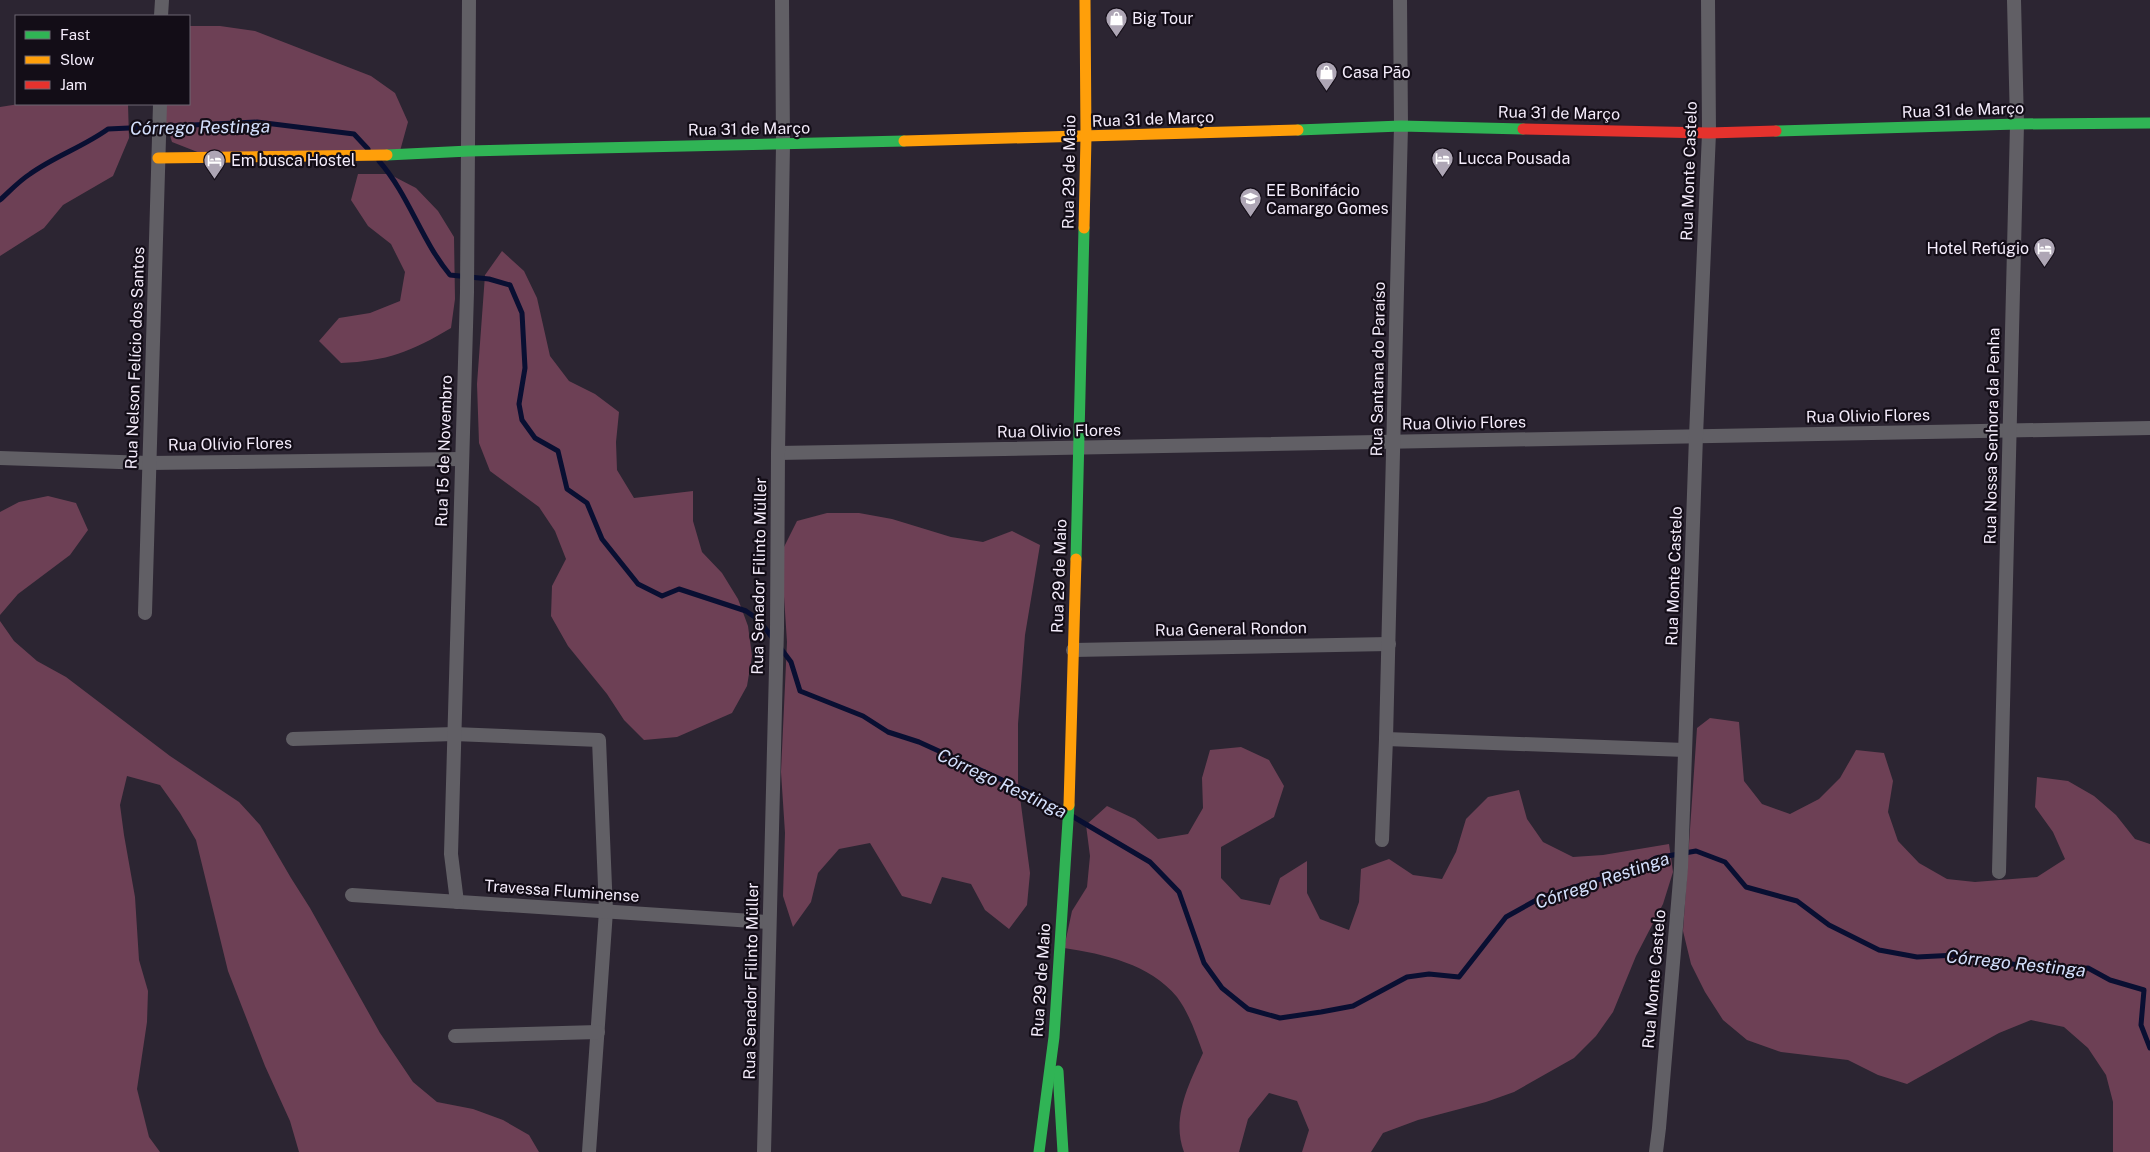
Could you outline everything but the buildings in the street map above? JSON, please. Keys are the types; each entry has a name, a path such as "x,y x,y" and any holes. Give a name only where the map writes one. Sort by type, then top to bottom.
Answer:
{"street":[{"path":"161,15 162,0"},
{"name":"Rua 15 de Novembro","path":"457,902 451,854 467,292 469,0"},
{"name":"Rua Senador Filinto Müller","path":"764,1152 777,628 783,144 782,0"},
{"name":"Rua 29 de Maio","path":"1038,1152 1054,1037 1070,786 1086,137 1085,0"},
{"name":"Rua Santana do Paraíso","path":"1382,840 1389,644 1401,126 1400,0"},
{"name":"Rua Monte Castelo","path":"1656,1152 1660,1128 1683,831 1696,436 1710,133 1708,0"},
{"name":"Rua Nossa Senhora da Penha","path":"1999,872 2017,124 2014,0"},
{"name":"Rua Nelson Felício dos Santos","path":"145,613 160,107"},
{"name":"Rua 31 de Março","path":"158,158 358,156 469,151 1086,137 1401,126 1710,133 2017,124 2150,123"},
{"name":"Rua Olivio Flores","path":"778,453 2150,428"},
{"name":"Rua Olívio Flores","path":"0,458 149,463 461,459"},
{"name":"Rua General Rondon","path":"1073,650 1389,644"},
{"path":"293,739 454,734 599,740 606,911 589,1152"},
{"path":"1386,739 1685,750"},
{"name":"Travessa Fluminense","path":"352,895 770,922"},
{"path":"455,1036 598,1032"},
{"path":"1054,1037 1062,1112 1063,1152"}],"shaded area":[{"path":"190,26 220,26 255,31 371,76 395,93 408,122 400,151 200,153 172,142 163,114 163,105 190,105"},
{"path":"15,105 128,105 129,138 113,176 63,205 44,228 0,256 0,107"},
{"path":"358,174 389,174 416,188 438,211 454,237 455,299 451,328 437,336 398,354 372,360 341,363 319,341 339,318 370,313 400,301 405,272 391,244 368,226 351,200"},
{"path":"502,251 524,271 537,298 550,356 569,381 595,394 619,412 616,442 617,470 634,498 693,491 693,521 702,552 722,573 738,599 748,626 752,656 747,686 732,713 677,737 644,740 624,720 607,694 568,646 551,616 552,586 566,559 555,531 539,507 490,471 479,443 477,384 485,275"},
{"path":"48,496 76,503 88,530 70,555 18,594 0,615 0,512 19,502"},
{"path":"827,513 859,513 892,519 951,537 983,542 1012,531 1040,545 1025,635 1018,724 1018,782 1030,873 1027,905 1009,929 985,910 971,884 942,877 931,904 902,896 870,843 839,849 818,873 811,902 793,927 783,896 785,833 781,772 787,642 783,581 784,547 797,521"},
{"path":"0,621 14,641 37,661 66,677 170,756 239,802 260,825 310,908 380,1033 413,1082 437,1102 473,1109 503,1120 529,1135 539,1152 299,1152 290,1121 265,1066 228,971 196,840 160,785 127,776 120,805 135,897 139,960 148,991 147,1022 137,1089 149,1137 160,1152 0,1152"},
{"path":"1710,718 1739,722 1744,781 1762,804 1790,814 1819,799 1840,778 1856,750 1884,753 1893,781 1888,812 1898,841 1919,863 1947,879 1975,882 2037,877 2065,859 2053,832 2035,807 2037,777 2068,781 2094,796 2116,815 2135,839 2150,844 2150,1152 2113,1152 2113,1102 2106,1075 2088,1048 2064,1027 2031,1020 1999,1033 1907,1084 1878,1075 1848,1060 1781,1052 1747,1040 1723,1020 1705,992 1691,964 1683,931 1697,728"},
{"path":"1241,747 1269,760 1284,786 1274,817 1221,847 1221,878 1241,899 1270,905 1280,878 1307,861 1307,893 1320,919 1349,930 1359,902 1361,869 1389,859 1413,875 1442,879 1456,852 1466,819 1488,797 1519,790 1527,819 1543,842 1573,857 1603,855 1669,844 1673,872 1663,904 1636,956 1613,1012 1596,1036 1574,1058 1514,1092 1486,1102 1418,1120 1383,1133 1371,1152 1302,1152 1309,1130 1297,1101 1269,1093 1248,1119 1239,1152 1184,1152 1180,1127 1183,1101 1203,1053 1192,1024 1181,1003 1154,976 1140,969 1110,957 1064,948 1072,911 1087,887 1090,856 1086,825 1107,806 1135,819 1158,839 1188,834 1203,808 1202,778 1210,750"}],"waterway":[{"name":"Córrego Restinga","path":"0,200 22,180 40,168 108,129 257,122 354,134 368,149"},
{"name":"Córrego Restinga","path":"379,161 399,188 431,247 450,275 489,279 510,285 522,313 525,368 519,404 522,420 535,438 558,451 567,489 587,503 602,539 638,584 662,596 679,589 746,611 759,620 774,640"},
{"name":"Córrego Restinga","path":"779,646 791,662 800,691 863,716 888,732 919,742 1044,799 1063,810"},
{"name":"Córrego Restinga","path":"1072,816 1150,862 1179,892 1204,963 1222,988 1248,1009 1280,1018 1353,1006 1407,977 1429,974 1459,977 1506,917 1540,898 1642,866 1656,858 1696,851 1725,862 1746,887 1797,901 1829,925 1879,950 1917,957 1957,955 2055,971 2088,968 2110,980 2144,990 2141,1025 2150,1048"}],"traffic: fast":[{"path":"1776,131 2017,124 2150,123"},
{"path":"1298,130 1401,126 1523,129"},
{"path":"387,155 469,151 904,141"},
{"path":"1076,559 1084,228"},
{"path":"1039,1152 1054,1037 1069,805"},
{"path":"1058,1071 1063,1152"}],"traffic: slow":[{"path":"1084,228 1086,137 1085,0"},
{"path":"904,141 1298,130"},
{"path":"158,158 387,155"},
{"path":"1069,805 1076,559"}],"traffic: jam":[{"path":"1523,129 1709,133 1776,131"}],"place":[{"name":"Big Tour","path":"1116,37"},
{"name":"Casa Pão","path":"1326,91"},
{"name":"Lucca Pousada","path":"1442,177"},
{"name":"Em busca Hostel","path":"215,179"},
{"name":"EE Bonifácio Camargo Gomes","path":"1250,218"},
{"name":"Hotel Refúgio","path":"2045,267"}]}
